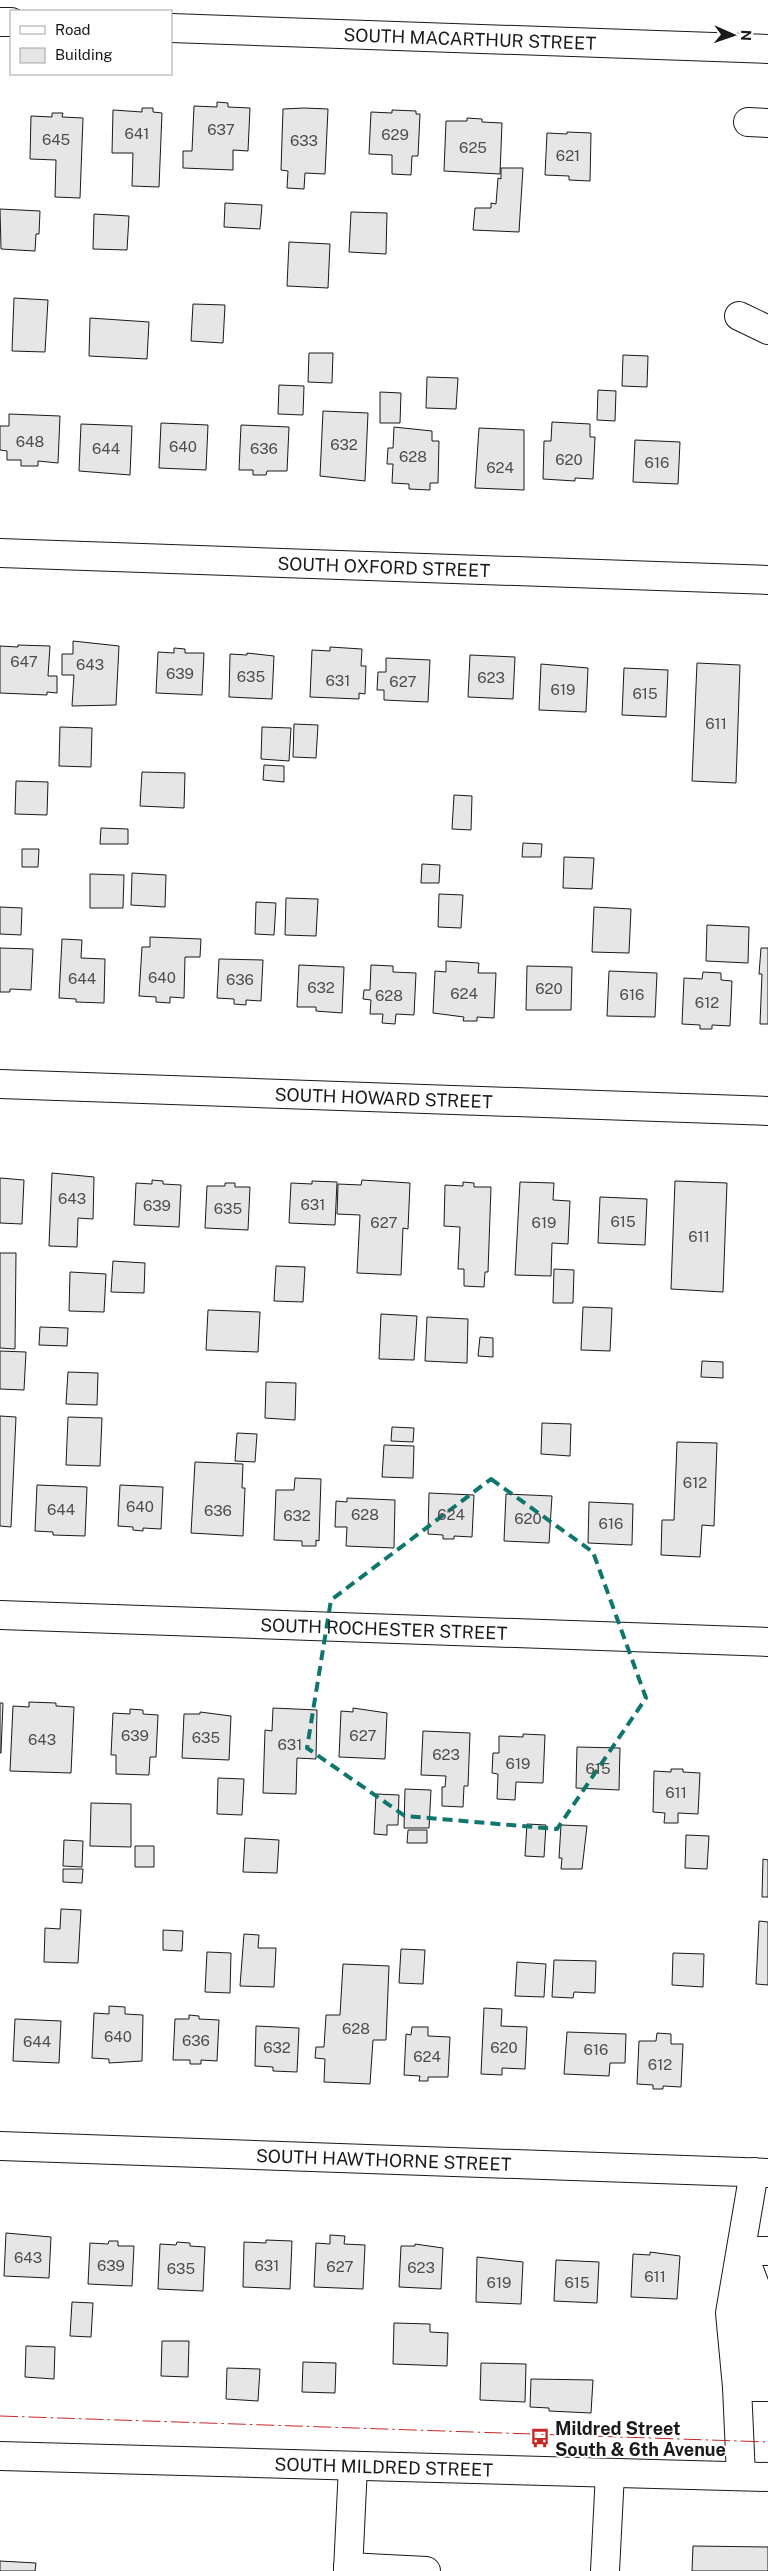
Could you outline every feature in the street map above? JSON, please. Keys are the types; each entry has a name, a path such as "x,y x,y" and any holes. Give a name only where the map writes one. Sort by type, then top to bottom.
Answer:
{"street":[{"name":"SOUTH MACARTHUR STREET","path":"172,28 768,48"},
{"path":"739,316 768,330"},
{"name":"SOUTH OXFORD STREET","path":"0,553 768,580"},
{"name":"SOUTH HOWARD STREET","path":"0,1084 768,1111"},
{"name":"SOUTH ROCHESTER STREET","path":"0,1615 768,1642"},
{"name":"SOUTH HAWTHORNE STREET","path":"0,2146 761,2172"},
{"path":"761,2172 755,2251 755,2361 768,2362"},
{"path":"741,2476 737,2387 730,2313 755,2251"},
{"path":"737,2387 768,2387"},
{"name":"SOUTH MILDRED STREET","path":"0,2456 768,2477"},
{"path":"353,2466 348,2569 426,2571"},
{"path":"605,2571 610,2472"}],"highlighted area":[{"path":"491,1479 593,1552 646,1698 557,1829 405,1816 307,1748 331,1600"}],"building":[{"path":"217,102 228,103 228,107 250,108 248,151 233,150 233,170 183,168 183,151 192,151 194,106 217,107"},
{"path":"142,108 153,108 153,112 162,113 159,187 132,186 133,153 112,153 113,110 142,112"},
{"path":"283,109 328,109 325,174 305,173 304,189 287,188 288,171 281,170"},
{"path":"392,110 416,111 416,114 420,114 418,156 412,156 411,175 392,174 392,155 369,154 371,112 392,113"},
{"path":"52,113 63,113 62,117 83,118 80,198 55,197 56,160 30,159 31,116 52,117"},
{"path":"467,118 482,119 482,122 502,123 500,174 444,171 446,121 467,121"},
{"path":"567,132 591,133 590,181 569,180 569,176 545,175 547,133 567,134"},
{"path":"501,168 523,168 519,232 473,230 475,208 491,208 491,203 496,204 498,178 501,179"},
{"path":"225,203 262,205 260,229 224,227"},
{"path":"0,209 40,211 39,234 36,234 35,251 1,249"},
{"path":"351,212 387,213 386,254 349,252"},
{"path":"94,214 129,216 127,250 93,249"},
{"path":"289,242 330,244 328,288 287,286"},
{"path":"14,298 48,300 45,352 12,351"},
{"path":"193,304 225,305 223,343 191,341"},
{"path":"90,318 149,322 147,359 89,356"},
{"path":"309,353 333,353 332,383 308,382"},
{"path":"623,355 648,356 647,387 622,386"},
{"path":"427,377 458,378 456,409 426,408"},
{"path":"279,385 304,386 303,415 278,414"},
{"path":"598,390 616,391 615,421 597,420"},
{"path":"380,392 401,393 400,423 380,423"},
{"path":"323,411 368,413 365,481 320,476"},
{"path":"9,414 60,416 58,463 38,461 38,466 21,466 21,460 7,460 7,451 0,450 0,426 9,426"},
{"path":"552,422 590,424 590,437 595,437 593,479 575,478 575,481 543,479 544,441 551,441"},
{"path":"161,423 208,425 206,470 159,468"},
{"path":"81,424 132,426 130,475 79,471"},
{"path":"241,425 289,427 287,471 267,471 266,475 253,475 253,470 239,470"},
{"path":"394,427 432,431 432,441 439,441 438,483 430,483 430,490 409,489 409,484 392,483 393,464 387,464 388,448 393,448"},
{"path":"479,428 524,430 524,490 475,488"},
{"path":"635,440 680,442 678,484 633,482"},
{"path":"73,641 119,646 116,705 72,706 74,675 62,675 62,654 73,654"},
{"path":"18,645 50,646 48,676 57,676 57,693 47,692 47,695 0,693 0,646 18,647"},
{"path":"330,647 362,649 361,666 366,666 365,694 359,693 359,699 310,697 312,650 330,651"},
{"path":"174,648 185,649 185,653 204,653 202,695 156,693 158,652 174,653"},
{"path":"247,653 274,656 272,699 229,697 230,654 247,655"},
{"path":"470,655 515,657 513,699 468,697"},
{"path":"386,658 430,660 428,702 384,700 384,690 377,690 378,672 386,672"},
{"path":"697,663 740,665 736,783 692,781"},
{"path":"541,664 588,668 586,712 539,710"},
{"path":"624,668 668,670 666,717 622,715"},
{"path":"294,724 318,725 316,758 293,757"},
{"path":"60,727 92,728 91,767 59,766"},
{"path":"262,727 291,728 289,761 261,759"},
{"path":"264,765 284,766 284,782 263,780"},
{"path":"142,772 185,773 184,808 140,806"},
{"path":"16,781 48,782 47,815 15,814"},
{"path":"454,795 472,796 471,830 452,829"},
{"path":"101,828 128,829 128,844 100,844"},
{"path":"523,843 542,844 541,857 522,857"},
{"path":"22,849 39,849 38,867 22,867"},
{"path":"564,857 594,858 592,889 563,888"},
{"path":"422,864 440,865 439,883 421,883"},
{"path":"132,873 166,875 165,907 131,905"},
{"path":"90,874 124,875 123,908 90,908"},
{"path":"439,894 463,895 461,928 438,927"},
{"path":"286,898 318,899 316,936 285,935"},
{"path":"256,902 276,903 274,935 255,934"},
{"path":"0,907 22,908 21,935 0,934"},
{"path":"594,907 631,909 629,953 592,952"},
{"path":"707,925 749,927 748,963 706,961"},
{"path":"150,937 201,939 200,957 185,957 184,998 170,997 170,1003 156,1002 156,997 139,996 142,947 150,947"},
{"path":"62,939 82,940 81,958 105,959 104,1003 76,1002 76,999 59,998"},
{"path":"0,948 33,949 31,990 10,989 10,992 0,992"},
{"path":"761,948 768,948 768,1024 760,1024 762,974 759,974"},
{"path":"219,959 263,960 261,1001 246,1000 246,1005 234,1004 234,999 217,998"},
{"path":"446,961 479,963 478,973 496,973 494,1018 477,1017 477,1021 463,1021 464,1017 433,1013 435,971 446,972"},
{"path":"299,965 344,967 342,1013 316,1011 316,1007 297,1007"},
{"path":"371,965 393,966 393,972 416,973 414,1015 396,1014 395,1024 382,1023 383,1014 370,1014 371,1000 363,999 364,990 370,990"},
{"path":"527,966 572,967 571,1010 526,1010"},
{"path":"609,971 657,973 655,1017 607,1016"},
{"path":"703,972 721,973 721,980 732,981 730,1026 712,1025 712,1029 700,1029 700,1025 682,1024 684,978 702,979"},
{"path":"52,1173 94,1177 93,1219 78,1218 77,1247 49,1246"},
{"path":"0,1178 24,1180 22,1224 0,1223"},
{"path":"152,1180 163,1181 163,1184 181,1185 179,1227 134,1225 136,1183 152,1184"},
{"path":"362,1180 410,1183 408,1229 403,1228 401,1275 357,1273 360,1215 337,1214 338,1184 361,1185"},
{"path":"312,1181 337,1182 335,1225 289,1223 291,1183 312,1184"},
{"path":"675,1181 727,1183 723,1292 671,1289"},
{"path":"463,1182 474,1183 474,1187 491,1187 488,1272 485,1272 484,1287 464,1286 464,1269 458,1269 460,1227 444,1226 445,1185 463,1186"},
{"path":"520,1182 554,1183 553,1200 570,1201 568,1244 552,1243 551,1276 515,1275"},
{"path":"225,1183 235,1183 235,1187 250,1187 248,1230 205,1228 207,1186 225,1186"},
{"path":"600,1197 647,1199 645,1245 598,1243"},
{"path":"0,1253 16,1253 15,1349 0,1348"},
{"path":"113,1261 145,1263 144,1293 111,1292"},
{"path":"276,1266 305,1267 303,1302 274,1301"},
{"path":"554,1269 574,1270 573,1303 553,1303"},
{"path":"70,1272 106,1274 104,1312 69,1311"},
{"path":"583,1307 612,1308 610,1351 581,1350"},
{"path":"208,1310 260,1312 258,1352 206,1350"},
{"path":"381,1314 417,1316 414,1360 379,1359"},
{"path":"427,1317 468,1319 467,1363 425,1361"},
{"path":"40,1327 68,1328 67,1346 39,1345"},
{"path":"480,1337 493,1338 493,1357 478,1356"},
{"path":"0,1351 26,1352 24,1390 0,1389"},
{"path":"702,1361 723,1362 723,1378 701,1377"},
{"path":"68,1372 98,1373 97,1405 66,1404"},
{"path":"266,1382 296,1383 295,1420 265,1418"},
{"path":"0,1416 16,1417 11,1527 0,1526"},
{"path":"68,1417 102,1418 100,1466 66,1465"},
{"path":"542,1423 571,1424 570,1456 541,1454"},
{"path":"392,1427 414,1428 413,1442 391,1441"},
{"path":"237,1433 257,1434 255,1462 235,1461"},
{"path":"677,1442 717,1443 714,1526 702,1525 700,1557 661,1555 662,1520 674,1520"},
{"path":"384,1445 414,1446 413,1478 382,1477"},
{"path":"195,1462 243,1464 242,1488 245,1488 243,1536 191,1533"},
{"path":"295,1478 321,1479 319,1541 316,1540 316,1546 302,1546 302,1541 274,1540 276,1490 294,1490"},
{"path":"37,1485 87,1487 85,1536 53,1535 53,1532 35,1531"},
{"path":"120,1485 163,1487 161,1529 143,1528 143,1531 133,1530 133,1527 118,1526"},
{"path":"429,1493 474,1495 472,1537 454,1536 454,1539 443,1539 443,1535 428,1534"},
{"path":"506,1494 552,1496 549,1543 504,1541"},
{"path":"347,1498 395,1500 394,1548 346,1546 347,1527 335,1527 336,1501 347,1502"},
{"path":"589,1502 633,1504 632,1545 588,1543"},
{"path":"29,1702 56,1703 56,1706 74,1707 71,1773 10,1771 13,1706 29,1707"},
{"path":"0,1703 3,1703 1,1753 0,1753"},
{"path":"273,1708 317,1710 316,1759 297,1758 296,1794 263,1793 265,1730 272,1731"},
{"path":"353,1708 387,1713 385,1759 339,1757 341,1711 353,1712"},
{"path":"130,1709 143,1710 143,1714 158,1715 156,1757 150,1757 149,1775 116,1774 116,1755 111,1755 113,1713 130,1714"},
{"path":"200,1712 231,1716 229,1760 182,1758 184,1714 200,1714"},
{"path":"423,1731 470,1733 468,1786 464,1786 463,1807 442,1806 442,1787 445,1787 446,1776 421,1775"},
{"path":"523,1734 545,1735 543,1783 516,1782 515,1800 497,1799 498,1774 492,1773 493,1753 499,1753 499,1736 523,1737"},
{"path":"577,1747 620,1748 619,1790 576,1788"},
{"path":"671,1769 683,1769 683,1772 700,1773 698,1814 678,1813 678,1823 664,1823 665,1813 653,1812 654,1771 671,1772"},
{"path":"218,1778 244,1779 242,1815 217,1814"},
{"path":"405,1789 431,1790 429,1828 404,1828"},
{"path":"376,1794 399,1795 398,1825 387,1825 387,1835 374,1834"},
{"path":"91,1803 131,1804 131,1847 90,1846"},
{"path":"527,1824 546,1825 544,1857 525,1856"},
{"path":"561,1825 587,1826 582,1869 561,1869 562,1858 559,1858"},
{"path":"408,1830 427,1830 427,1843 407,1843"},
{"path":"686,1835 709,1836 707,1869 685,1868"},
{"path":"245,1838 279,1840 277,1873 243,1872"},
{"path":"64,1840 83,1841 82,1867 63,1866"},
{"path":"135,1846 154,1846 154,1867 135,1867"},
{"path":"763,1859 768,1860 768,1897 762,1897"},
{"path":"63,1869 83,1869 82,1883 63,1882"},
{"path":"61,1909 81,1910 78,1963 44,1962 45,1928 60,1929"},
{"path":"759,1921 768,1922 768,1985 756,1984"},
{"path":"163,1930 183,1931 182,1951 163,1950"},
{"path":"244,1934 259,1935 258,1948 276,1948 274,1987 240,1986"},
{"path":"401,1949 425,1950 423,1984 399,1983"},
{"path":"207,1952 231,1953 230,1993 205,1992"},
{"path":"673,1953 704,1954 703,1987 672,1985"},
{"path":"554,1960 596,1961 595,1993 574,1992 573,1998 552,1997"},
{"path":"517,1962 546,1964 544,1997 515,1996"},
{"path":"343,1964 389,1966 386,2040 373,2040 370,2084 324,2082 325,2059 315,2058 316,2047 324,2047 326,2015 340,2015"},
{"path":"109,2006 125,2007 125,2014 143,2015 142,2061 109,2063 109,2059 92,2058 94,2013 109,2014"},
{"path":"484,2008 502,2009 501,2026 527,2027 525,2069 502,2068 502,2075 481,2074"},
{"path":"189,2015 199,2016 199,2019 219,2020 217,2061 201,2060 201,2064 190,2064 190,2060 173,2060 175,2019 189,2019"},
{"path":"15,2019 61,2021 59,2063 13,2061"},
{"path":"256,2026 299,2028 297,2072 273,2071 273,2067 255,2066"},
{"path":"412,2027 428,2027 428,2036 450,2037 448,2077 428,2077 428,2081 419,2081 420,2076 404,2075 406,2034 411,2035"},
{"path":"567,2032 626,2034 625,2063 610,2063 609,2076 564,2074"},
{"path":"657,2033 671,2034 671,2044 683,2044 681,2087 663,2086 663,2089 653,2089 653,2085 637,2084 639,2041 656,2041"},
{"path":"6,2233 51,2237 49,2278 4,2276"},
{"path":"330,2235 345,2236 344,2244 365,2245 363,2289 314,2287 316,2243 330,2244"},
{"path":"266,2240 292,2241 290,2289 243,2287 244,2242 266,2243"},
{"path":"109,2241 118,2241 118,2246 134,2246 132,2286 88,2284 90,2243 108,2244"},
{"path":"177,2242 190,2243 190,2246 205,2247 203,2291 158,2289 160,2244 176,2245"},
{"path":"415,2244 443,2248 441,2289 399,2287 401,2246 415,2246"},
{"path":"650,2252 680,2256 677,2299 631,2297 633,2254 650,2255"},
{"path":"477,2257 523,2262 521,2304 476,2302"},
{"path":"556,2260 599,2262 597,2303 554,2301"},
{"path":"72,2302 93,2303 91,2337 70,2336"},
{"path":"394,2323 430,2324 430,2332 448,2333 447,2366 393,2364"},
{"path":"162,2341 189,2341 188,2377 161,2376"},
{"path":"26,2346 55,2347 54,2379 25,2377"},
{"path":"303,2362 336,2363 335,2393 302,2392"},
{"path":"481,2363 526,2364 525,2402 480,2400"},
{"path":"227,2368 260,2369 258,2401 226,2399"},
{"path":"531,2379 593,2380 591,2413 549,2411 549,2408 530,2407"},
{"path":"693,2546 768,2547 768,2571 692,2571"},
{"path":"0,2561 36,2563 35,2571 0,2571"}],"power":[{"path":"0,2416 768,2442"}],"place":[{"name":"Mildred Street South & 6th Avenue","path":"540,2438"}]}
